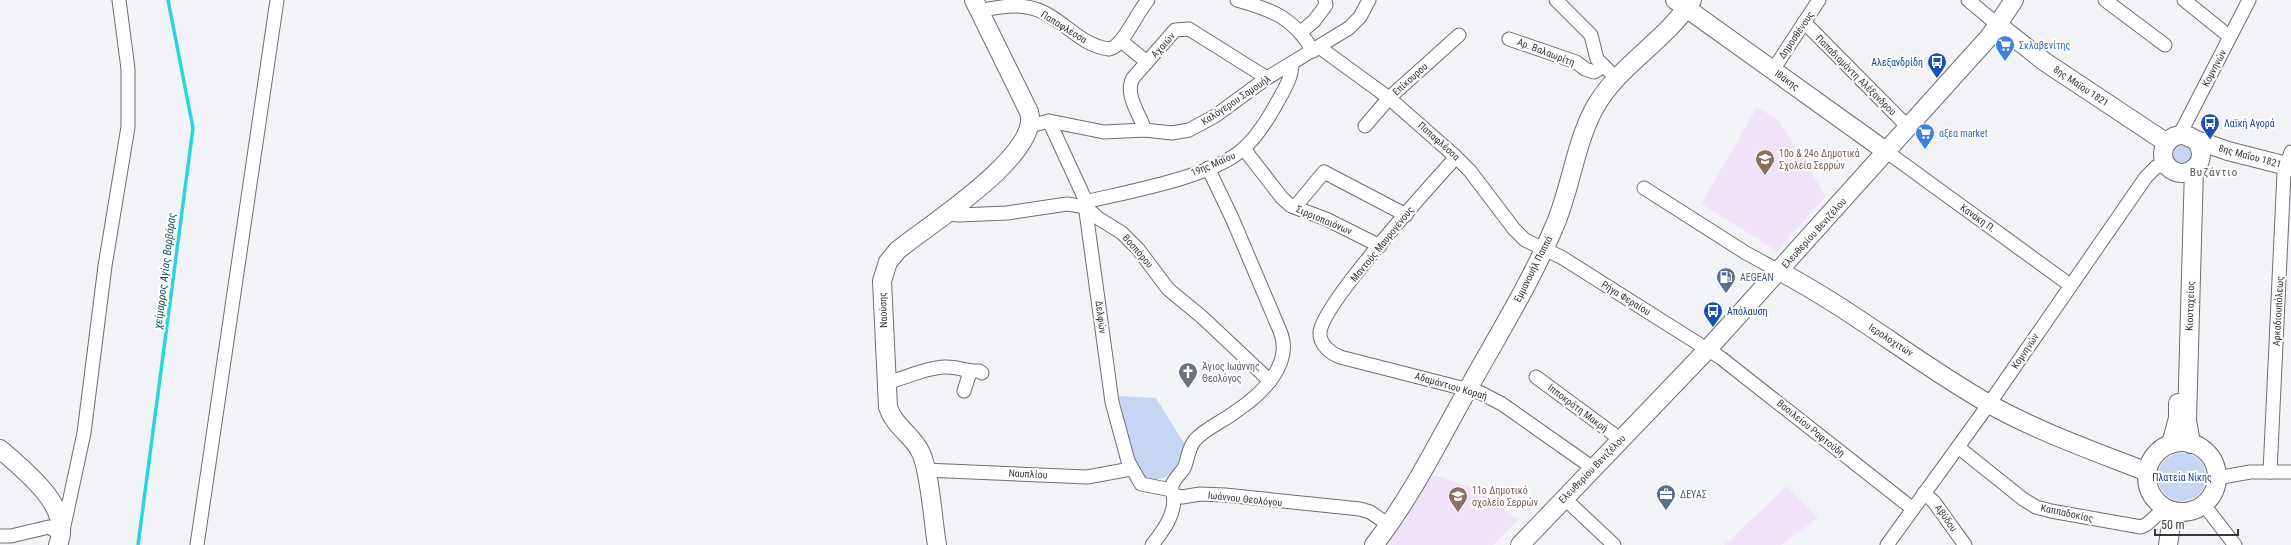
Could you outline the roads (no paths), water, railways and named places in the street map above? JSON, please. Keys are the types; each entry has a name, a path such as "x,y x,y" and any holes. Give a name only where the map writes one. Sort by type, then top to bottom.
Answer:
{"street":[{"path":"60,540 84,432 105,266 128,127 128,69 119,0"},
{"path":"197,545 277,0"},
{"path":"1147,62 1122,41 1136,16 1148,0"},
{"name":"Παπαφλέσσα","path":"1238,0 1285,18 1301,32 1316,49 1389,98 1470,171 1514,229 1525,240 1544,250"},
{"path":"1301,32 1314,21 1326,4 1325,0"},
{"name":"Καλόγερου Σαμουήλ","path":"1030,126 1049,121 1104,132 1145,130 1172,133 1189,130 1215,116 1267,78 1316,49 1357,21 1369,0"},
{"path":"1556,0 1591,35 1597,59 1610,72"},
{"name":"Δημοσθένους","path":"1773,70 1819,0"},
{"path":"1968,0 1998,24"},
{"name":"Ελευθερίου Βενιζέλου","path":"1520,545 1620,439 1708,349 1780,271 1887,152 1998,24 2014,0"},
{"path":"2105,0 2165,45"},
{"path":"2184,0 2230,37"},
{"name":"Κομνηνών","path":"2178,138 2249,0"},
{"name":"Εμμανουήλ Παππά","path":"1374,545 1389,525 1425,468 1544,250 1566,196 1584,132 1598,103 1610,72 1668,30 1685,3"},
{"name":"Ιθάκης","path":"1685,3 1773,70 1887,152"},
{"path":"977,6 1027,108 1030,118 1030,126"},
{"name":"Παπαφλέσσα","path":"977,6 1032,8 1047,14 1078,37 1098,46 1112,49 1122,41"},
{"name":"Παπαδιαμάντη Αλέξανδρου","path":"1804,22 1908,128"},
{"name":"8ης Μαϊου 1821","path":"1998,24 2045,62 2178,138"},
{"name":"Αχαιών","path":"1145,130 1129,88 1133,78 1175,30 1189,29 1267,78"},
{"name":"Επίκουρου","path":"1365,126 1389,98 1459,35"},
{"name":"Αρ. Βαλαωρίτη","path":"1509,39 1576,62 1585,69 1594,72 1610,72"},
{"name":"19ης Μαΐου","path":"1085,205 1153,186 1208,168 1230,158 1244,149 1264,125 1278,101 1291,76 1292,63"},
{"name":"Δελφών","path":"1049,121 1084,197 1112,402 1120,439 1131,469 1141,484 1172,492"},
{"name":"Ναούσης","path":"937,545 922,455 917,445 896,422 890,413 886,383 882,281 885,268 898,250 946,214 1009,160 1024,140 1030,126"},
{"path":"2178,138 2194,140 2199,147 2200,156 2185,167 2163,154 2178,138"},
{"name":"8ης Μαΐου 1821","path":"2178,138 2228,152 2289,161"},
{"name":"Σιρριοπαιόνων","path":"1244,149 1282,198 1295,207 1326,219 1380,246"},
{"name":"Κανάκη Π.","path":"1887,152 2070,285"},
{"path":"2185,167 2213,155 2228,152"},
{"name":"Μαντούς Μαυρογένους","path":"1321,339 1321,330 1331,310 1351,281 1456,157"},
{"name":"Αρκαδιουπόλεως","path":"2270,472 2289,161"},
{"name":"Κομνηνών","path":"1887,545 1989,404 2146,177 2156,167 2185,167"},
{"name":"Κιουταχείας","path":"2185,167 2187,420 2192,444"},
{"name":"Κιουταχείας","path":"2171,444 2178,418 2185,167"},
{"path":"1152,545 1172,513 1172,485 1184,468 1194,441 1236,412 1270,381 1283,355 1282,336 1232,218 1208,168"},
{"path":"1295,207 1324,172 1406,215"},
{"name":"Ιερολοχιτών","path":"1644,188 1746,253 1823,296 1989,404 2058,436 2147,472"},
{"path":"946,214 959,216 1007,213 1067,204 1085,205"},
{"name":"Βοσπόρου","path":"1085,205 1098,218 1122,233 1138,249 1168,289 1202,317 1270,381"},
{"name":"Ρήγα Φεραίου","path":"1544,250 1561,257 1708,349"},
{"name":"Αδαμάντιου Κοραή","path":"1321,339 1328,350 1340,357 1481,393 1495,400 1593,468"},
{"name":"Βασιλείου Ραφτούδη","path":"1708,349 1742,373 1913,509"},
{"path":"886,383 936,368 954,367 976,372 964,391"},
{"name":"Ιπποκράτη Μακρή","path":"1536,376 1620,439"},
{"path":"2171,444 2192,444 2204,450 2215,464 2217,478 2214,491 2204,504 2191,511 2169,509 2150,493 2147,472 2157,453 2171,444"},
{"name":"Καππαδοκίας","path":"1958,447 2023,499 2043,510 2141,526 2147,524 2169,509"},
{"path":"0,449 40,485 58,516 60,540"},
{"name":"Ναυπλίου","path":"925,470 1087,477 1131,469"},
{"path":"2217,478 2243,473 2291,472"},
{"name":"Ιωάννου Θεολόγου","path":"1172,492 1182,497 1200,494 1225,495 1287,503 1360,509 1370,512 1389,525"},
{"name":"Αβύδου","path":"1924,493 1934,502 1965,545"},
{"path":"1564,498 1614,545"},
{"path":"2204,504 2235,545"},
{"path":"2168,545 2169,509"},
{"path":"0,536 11,536 49,527 60,540"}],"waterway":[{"name":"χείμαρρος Αγίας Βαρβάρας","path":"138,545 193,128 168,0"}],"place":[{"name":"Σκλαβενίτης","path":"2005,62"},
{"name":"Αλεξανδρίδη","path":"1937,79"},
{"name":"Λαϊκή Αγορά","path":"2210,140"},
{"name":"αξεα market","path":"1925,150"},
{"name":"10ο & 24ο Δημοτικά Σχολεία Σερρών","path":"1765,176"},
{"name":"AEGEAN","path":"1726,294"},
{"name":"Απόλαυση","path":"1713,328"},
{"name":"Άγιος Ιωάννης Θεολόγος","path":"1188,389"},
{"name":"ΔΕΥΑΣ","path":"1666,511"},
{"name":"11ο Δημοτικό σχολείο Σερρών","path":"1458,513"}],"district":[{"name":"Βυζάντιο","path":"2214,172"}],"park label":[{"name":"Πλατεία Νίκης","path":"2182,477"}]}
